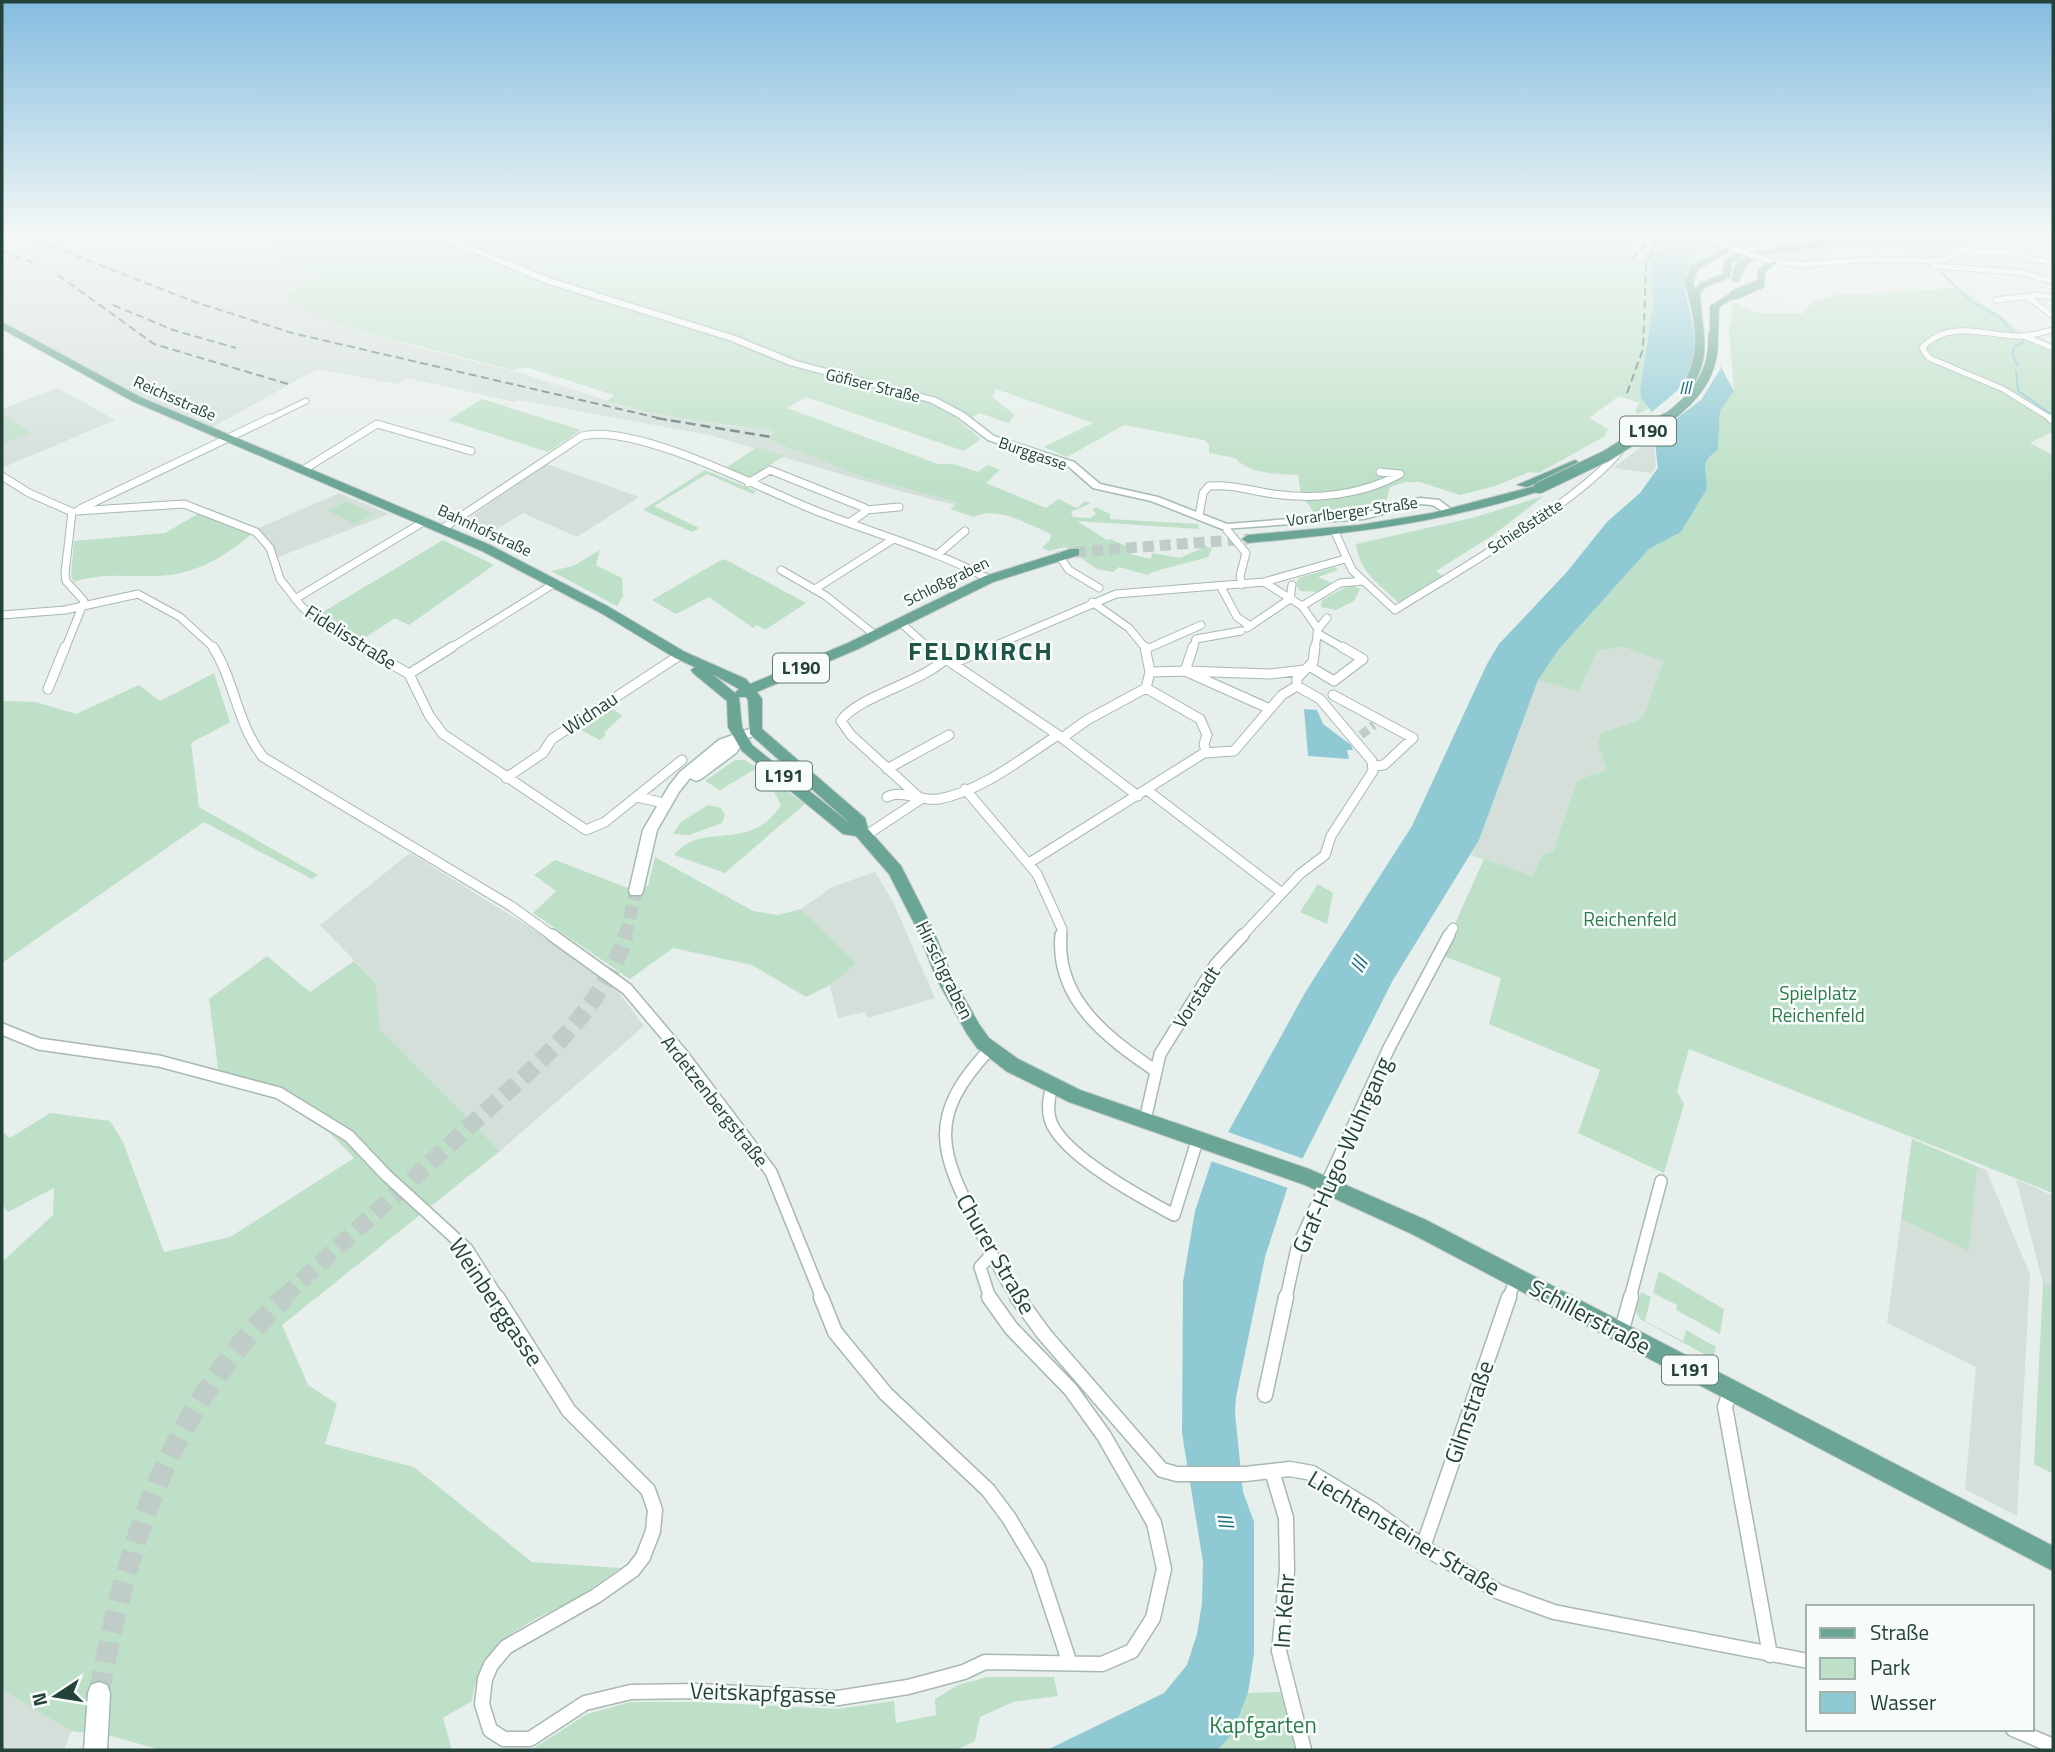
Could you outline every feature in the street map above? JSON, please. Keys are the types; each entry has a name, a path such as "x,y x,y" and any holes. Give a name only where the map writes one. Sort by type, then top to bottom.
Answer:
{"main road":[{"name":"Göfiser Straße","path":"670,319 732,338 799,365 933,400 949,408"},
{"name":"Vorarlberger Straße","path":"1535,485 1655,416 1684,392 1695,378 1702,356 1698,319"},
{"name":"Vorarlberger Straße","path":"1248,539 1335,532 1484,507 1611,453 1675,412 1696,393 1707,377 1713,335 1711,320"},
{"name":"Reichsstraße","path":"2,325 116,389 303,470"},
{"name":"Burggasse","path":"949,408 990,438 1071,464 1097,486 1154,499 1226,527 1364,516 1426,500 1454,511"},
{"name":"Bahnhofstraße","path":"303,470 425,521 555,583 752,693"},
{"name":"L190","path":"1059,556 1075,552"},
{"name":"Schloßgraben","path":"734,699 836,659 853,646 989,579 1059,556"},
{"name":"Bahnhofstraße","path":"680,655 734,699"},
{"path":"636,891 650,830 674,789 723,758 739,739 755,731 752,693"},
{"name":"L191","path":"734,699 735,727 739,739"},
{"name":"Hirschgraben","path":"755,731 860,822 863,834 895,870 915,908 953,996 990,1049 1052,1086 1207,1141"},
{"name":"Hirschgraben","path":"739,739 848,830 863,834"},
{"name":"L191","path":"1207,1141 1313,1180"},
{"name":"Schillerstraße","path":"1313,1180 1419,1227 2053,1559"},
{"path":"95,1750 99,1693"}],"street":[{"path":"2053,330 2024,336 1957,330 1930,340 1922,351 1936,362 2003,389 2053,420"},
{"path":"2024,336 2053,348"},
{"path":"2,476 29,493 74,511 306,401"},
{"path":"303,470 344,448 377,424 471,451"},
{"name":"Schießstätte","path":"1364,581 1395,610 1570,498 1592,476 1623,453 1631,432 1624,426"},
{"path":"442,529 582,436 597,432 703,464 892,540 937,555 989,579"},
{"path":"748,483 769,469 866,510 900,507"},
{"path":"1199,516 1203,493 1209,486 1228,486 1282,495 1335,494 1361,490 1400,474 1380,472"},
{"name":"Fidelisstraße","path":"74,511 108,511 176,503 241,524 264,539 280,579 295,599 325,625 409,674 429,715 443,734 506,778 582,829 592,830 637,797"},
{"path":"849,523 866,510"},
{"path":"48,689 84,601 66,581 65,573 74,511"},
{"path":"295,599 425,521"},
{"path":"1227,530 1245,552 1240,576 1242,585"},
{"path":"937,555 965,531"},
{"path":"1335,532 1345,559 1364,581"},
{"path":"815,589 892,540"},
{"path":"1059,556 1069,570 1116,594"},
{"path":"921,800 845,728 843,717 878,694 933,670 945,659 963,660 1116,594 1264,582 1345,559"},
{"path":"781,570 826,596 875,635"},
{"path":"1302,606 1340,583 1364,581"},
{"path":"1152,672 1270,674 1306,668 1334,681 1363,659 1317,631 1302,606 1264,582"},
{"path":"409,674 555,583"},
{"path":"1185,671 1196,639 1246,628 1290,599 1292,585"},
{"path":"1221,587 1246,628"},
{"path":"1093,602 1100,588"},
{"name":"Ardetzenbergstraße","path":"2,615 82,607 139,594 175,613 215,649 245,732 263,757 511,906 627,989 691,1064 771,1172 835,1332 886,1394 988,1490 1009,1518 1038,1567 1062,1632 1069,1661"},
{"path":"814,602 826,596"},
{"path":"887,797 895,793 921,800 941,799 965,789 1146,688 1153,663 1149,648 1093,602"},
{"path":"1297,686 1297,678 1313,662 1317,631 1327,618"},
{"path":"901,623 945,659 1142,793 1282,893"},
{"path":"1149,648 1204,628 1214,636"},
{"name":"Widnau","path":"506,778 542,753 552,739 680,655"},
{"path":"1185,671 1269,711"},
{"path":"1030,863 1206,752 1220,754 1234,751 1282,695 1297,686"},
{"path":"1297,686 1320,699 1358,740 1374,766 1384,765 1413,738 1377,722 1333,695"},
{"path":"1146,688 1202,722 1207,735 1206,752"},
{"path":"887,769 949,735"},
{"path":"637,797 682,760"},
{"name":"Vorstadt","path":"1144,1120 1156,1071 1167,1042 1216,964 1282,893 1325,855 1331,836 1370,777 1374,766"},
{"path":"965,789 1030,863 1062,929 1060,950 1075,995 1100,1031 1156,1071"},
{"path":"637,797 664,803"},
{"path":"863,834 921,800"},
{"name":"Graf-Hugo-Wuhrgang","path":"1265,1395 1313,1180 1389,1048 1453,928"},
{"name":"Weinberggasse","path":"2,1029 26,1041 50,1047 159,1062 279,1093 349,1136 386,1175 467,1250 569,1411 648,1490 655,1510 652,1538 643,1557 633,1570 596,1596 506,1647 485,1679 483,1710"},
{"name":"Churer Straße","path":"990,1049 958,1085 945,1126 944,1146 952,1177 991,1255 1044,1334 1162,1470 1177,1474"},
{"path":"1052,1086 1048,1100 1049,1118 1069,1147 1091,1168 1174,1214 1207,1141"},
{"path":"1621,1333 1661,1181"},
{"path":"991,1255 980,1267 990,1300 1011,1328 1071,1390 1104,1436 1154,1523 1161,1545 1164,1569 1153,1618 1132,1651 1102,1664 1069,1661"},
{"name":"Gilmstraße","path":"1423,1547 1516,1277"},
{"path":"1730,1392 1725,1407 1770,1654"},
{"name":"Liechtensteiner Straße","path":"1177,1474 1245,1475 1290,1469 1321,1477 1423,1547 1499,1592 1554,1612 1806,1661"},
{"name":"Im Kehr","path":"1272,1471 1286,1518 1287,1571 1279,1651 1304,1750"},
{"name":"Veitskapfgasse","path":"483,1710 496,1737 516,1742 530,1739 585,1703 631,1692 688,1690 838,1698 908,1687 964,1672 985,1662 1069,1661"},
{"path":"2018,1731 2053,1746"}],"shaded area":[{"path":"2,319 361,319 375,334 404,344 520,373 628,407 729,426 776,430 769,440 863,477 959,503 958,506 885,487 709,435 518,400 515,402 408,378 398,384 317,369 206,431 75,370 2,330"},
{"path":"58,388 115,420 2,468 2,409"},
{"path":"1653,438 1656,467 1651,473 1613,468"},
{"path":"547,464 639,497 577,537 523,513 497,529 475,533 459,525"},
{"path":"339,493 389,514 276,558 269,541 257,529"},
{"path":"1623,647 1663,660 1645,712 1639,720 1601,733 1597,744 1608,770 1577,780 1553,851 1541,856 1533,876 1470,855 1479,840 1538,680 1579,692 1597,651"},
{"path":"410,853 549,939 613,985 644,1026 500,1151 380,1029 376,983 320,925"},
{"path":"875,872 893,902 935,998 868,1018 865,1012 838,1018 830,985 855,962 801,909 832,887"},
{"path":"1912,1139 1986,1170 2030,1274 2017,1516 1965,1489 1976,1367 1887,1323"},
{"path":"2016,1179 2053,1196 2053,1287 2043,1283"},
{"path":"2,1690 71,1731 64,1750 2,1750"}],"green space":[{"path":"325,319 1651,319 1640,389 1641,398 1649,408 1639,414 1635,412 1639,403 1619,396 1589,418 1608,429 1605,436 1539,473 1529,472 1495,486 1460,495 1420,482 1405,482 1390,487 1385,505 1315,514 1301,494 1298,475 1256,470 1235,458 1209,453 1209,444 1204,440 1124,425 1067,457 1044,447 1093,423 996,389 992,397 1015,415 1008,423 980,413 971,418 937,399 832,372 829,376 932,403 949,412 981,439 964,451 806,397 787,408 938,464 953,464 978,472 988,465 1000,470 986,483 1046,508 1058,499 1077,508 1085,501 1091,503 1071,512 1073,517 1091,518 1096,513 1092,510 1096,507 1110,514 1110,519 1198,524 1199,529 1077,521 1107,540 1133,549 1130,554 1151,559 1152,553 1180,558 1206,546 1212,549 1208,557 1148,575 1119,567 1113,572 1097,569 1065,547 1049,551 1042,548 1050,540 1051,534 1033,526 993,513 974,517 950,509 959,503 863,477 769,440 775,430 648,412 607,401 614,395 526,367 512,370"},
{"path":"1731,319 2004,319 2028,339 2053,351 2053,432 2030,443 2053,455 2053,1193 1689,1049 1677,1091 1684,1104 1664,1173 1578,1133 1600,1070 1489,1024 1501,978 1438,954 1453,928 1484,859 1533,876 1541,856 1553,851 1577,780 1607,770 1597,743 1601,733 1639,720 1645,712 1663,661 1623,647 1597,651 1579,692 1538,680 1559,649 1649,549 1681,532 1707,489 1705,464 1718,450 1720,411 1734,391 1729,327"},
{"path":"482,399 581,430 548,452 448,420"},
{"path":"2,414 31,432 2,444"},
{"path":"757,447 784,456 750,478 726,468"},
{"path":"705,470 756,491 753,494 707,474 654,506 699,528 692,532 643,510"},
{"path":"1544,496 1493,535 1436,571 1444,577 1399,603 1371,577 1358,554 1356,544 1472,518"},
{"path":"346,501 373,514 355,524 328,511"},
{"path":"208,508 259,528 220,557 188,571 163,576 87,578 74,582 71,576 74,541 165,533"},
{"path":"443,540 494,565 409,625 395,618 363,639 321,613"},
{"path":"600,550 596,565 622,578 623,596 617,606 551,571 573,566"},
{"path":"723,559 806,603 765,630 757,625 753,628 709,597 676,614 652,600"},
{"path":"1335,567 1338,570 1318,577 1332,583 1322,592 1300,591 1296,583 1299,578"},
{"path":"1351,584 1360,589 1354,601 1336,610 1321,607 1322,600"},
{"path":"214,673 230,722 191,743 199,807 318,875 312,879 204,822 2,963 2,701 36,702 76,714 139,685 160,701"},
{"path":"613,709 622,716 600,740 581,730"},
{"path":"735,760 745,760 757,768 720,790 705,781"},
{"path":"763,773 805,804 725,873 674,855 685,845 698,839 741,833 755,829 769,820 781,805 773,790 762,783 760,775"},
{"path":"708,805 721,808 725,815 722,823 689,835 673,834 681,822"},
{"path":"655,857 753,911 778,915 801,909 856,963 830,985 806,997 752,965 673,948 630,979 533,913 556,891 534,875 555,860 636,891 648,886"},
{"path":"1318,884 1333,893 1327,924 1300,912"},
{"path":"267,956 310,992 354,961 376,983 380,1029 500,1151 282,1325 308,1385 337,1404 325,1444 414,1467 532,1562 620,1568 579,1596 517,1630 493,1651 476,1681 472,1701 443,1718 452,1750 161,1750 111,1736 71,1731 2,1690 2,1262 53,1215 54,1188 8,1212 2,1204 2,1132 10,1138 50,1113 110,1121 123,1142 164,1252 230,1237 354,1158 331,1134 274,1097 220,1083 209,999"},
{"path":"1912,1139 1977,1167 1969,1251 1901,1219"},
{"path":"1659,1271 1724,1309 1720,1334 1676,1310 1677,1305 1653,1293"},
{"path":"2043,1283 2053,1287 2053,1474 2034,1464"},
{"path":"1641,1292 1651,1297 1645,1321 1683,1341 1686,1330 1716,1347 1713,1359 1640,1319 1636,1312"},
{"path":"987,1677 1054,1677 1058,1696 1013,1702 980,1717 975,1741 956,1750 531,1750 587,1714 631,1702 697,1702 837,1709 894,1701 896,1723 936,1715 935,1699 958,1685"},
{"name":"Kapfgarten","path":"1280,1692 1297,1750 1218,1750 1232,1734 1248,1693"}],"water":[{"name":"Ill","path":"1651,319 1706,319 1722,369 1734,391 1720,411 1718,450 1705,464 1707,489 1681,532 1649,549 1559,649 1538,680 1479,840 1393,980 1287,1189 1265,1257 1236,1397 1235,1413 1243,1492 1254,1522 1254,1654 1248,1693 1232,1734 1218,1750 1047,1750 1164,1693 1187,1665 1197,1634 1202,1603 1203,1562 1182,1433 1183,1282 1195,1211 1211,1163 1306,991 1412,826 1487,664 1499,644 1566,573 1607,522 1640,493 1658,468 1651,411 1641,398 1640,389"},
{"path":"1304,709 1317,710 1323,724 1351,745 1353,750 1347,750 1349,759 1308,756"}],"pier":[{"path":"1691,319 1710,319 1718,345 1721,368 1701,400 1652,437 1648,415 1678,390 1696,360"},
{"path":"1225,1131 1307,1160 1291,1189 1208,1160"}],"waterway":[{"path":"2002,319 2013,333"},
{"path":"2018,366 2012,354 2014,347 2023,342 2022,339"},
{"path":"2016,371 2018,391 2053,415"}],"tunnel":[{"path":"1075,552 1248,539"},
{"path":"1361,735 1374,725"},
{"path":"625,937 636,891"},
{"path":"283,1298 556,1045 598,993 614,965 626,935"},
{"path":"99,1693 124,1582 159,1479 183,1430 211,1384 245,1340 285,1297"}],"railway":[{"path":"119,319 154,344 288,384"},
{"path":"146,319 173,330 236,348"},
{"path":"247,319 292,333 664,419"},
{"path":"1627,393 1643,349 1644,319"},
{"path":"656,418 664,419"},
{"path":"664,419 771,437"}],"district":[{"name":"FELDKIRCH","path":"981,651"}],"park label":[{"name":"Reichenfeld","path":"1630,919"},
{"name":"Spielplatz Reichenfeld","path":"1818,1004"}]}
